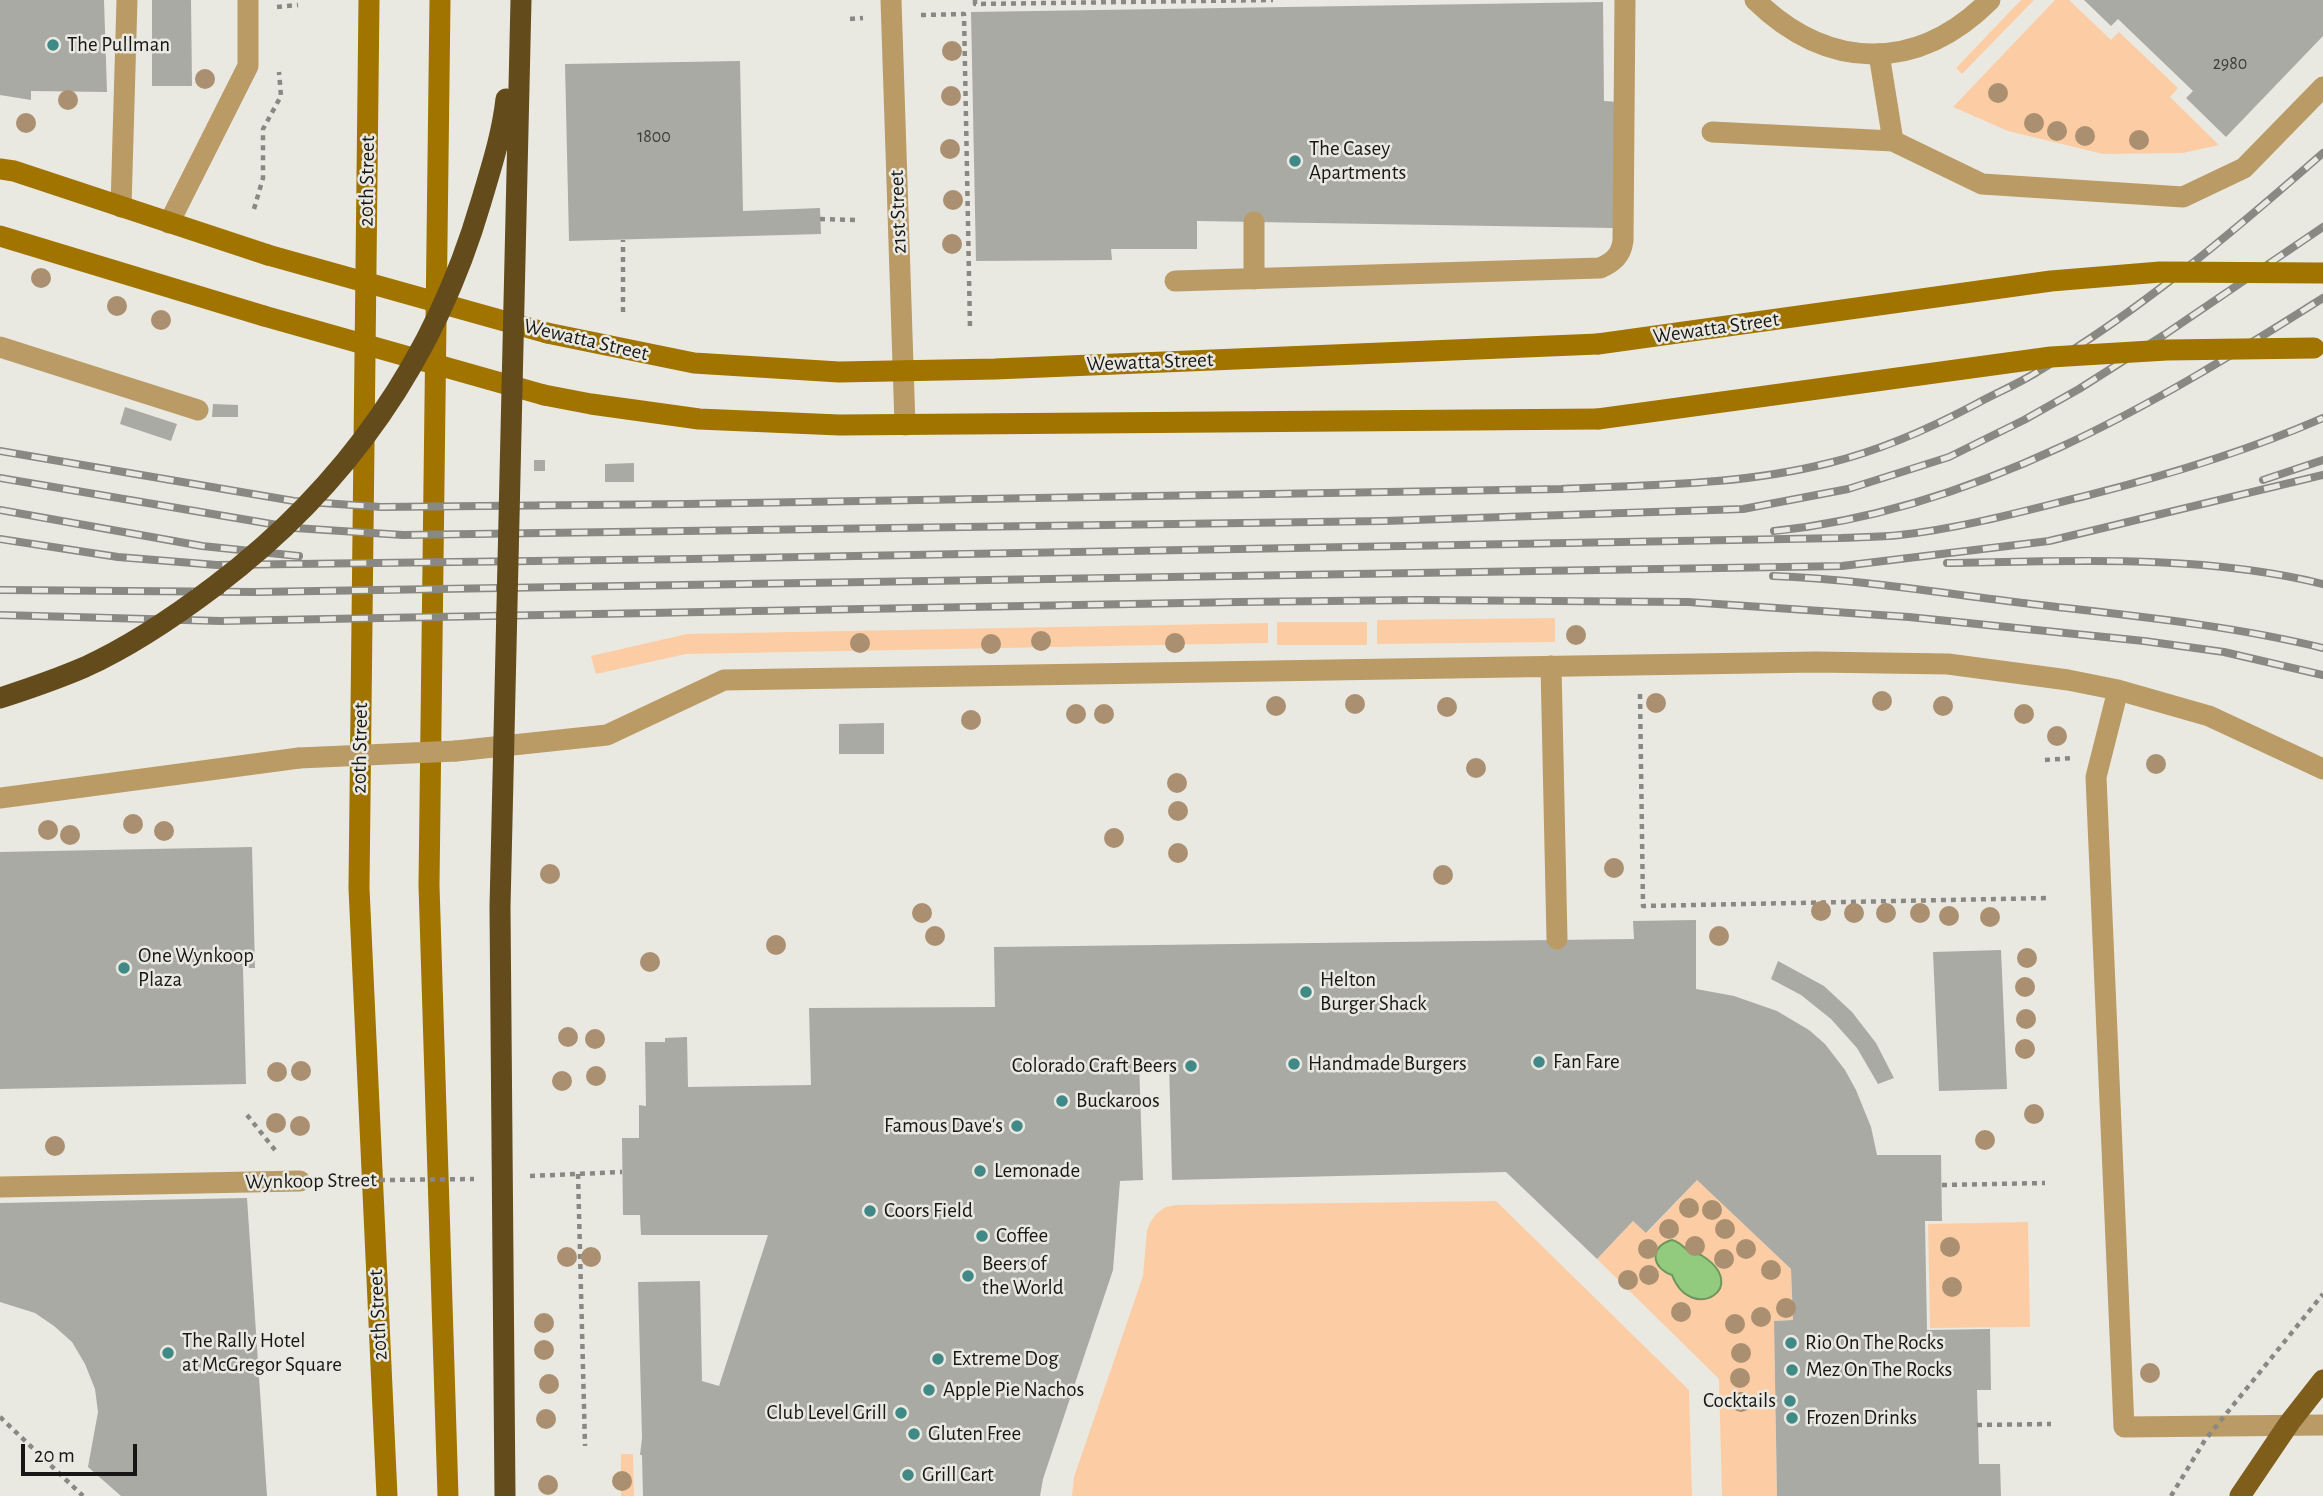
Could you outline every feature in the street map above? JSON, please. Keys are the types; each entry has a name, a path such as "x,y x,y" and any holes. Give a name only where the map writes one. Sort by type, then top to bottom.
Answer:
{"highway":[{"path":"0,698 85,667 133,642 194,602 301,513 341,469 367,435 386,409 427,339 461,264 503,123 519,0"},
{"path":"505,1496 500,907 519,0"}],"main road":[{"path":"2240,1496 2290,1422 2323,1380"}],"street":[{"path":"121,207 127,0"},
{"path":"169,223 248,66 248,0"},
{"name":"20th Street","path":"369,0 359,888 387,1496"},
{"path":"440,0 429,885 448,1496"},
{"name":"21st Street","path":"891,0 905,425"},
{"path":"1175,281 1601,268 1610,264 1622,250 1623,241 1625,0"},
{"path":"1755,0 1794,33 1821,45 1848,52 1879,54 1906,51 1932,42 1962,25 1990,0"},
{"path":"1879,54 1893,141"},
{"path":"1712,132 1893,141 1982,184 2183,197 2244,168 2323,87"},
{"name":"Wewatta Street","path":"0,169 15,171 268,255 547,333 694,363 839,372 995,369 1598,344 2051,281 2160,272 2323,273"},
{"path":"1254,222 1254,279"},
{"path":"0,236 264,316 544,395 699,419 839,425 1598,419 2051,357 2167,350 2323,348"},
{"path":"0,347 198,410"},
{"path":"0,799 299,758 456,751 607,735 724,680 1816,662 1948,664 2068,680 2118,690 2209,716 2323,769"},
{"path":"1551,666 1557,939"},
{"path":"2118,690 2096,777 2124,1427 2323,1425"},
{"name":"Wynkoop Street","path":"0,1187 300,1181"}],"path":[{"path":"975,0 975,4 1273,0"},
{"path":"277,20 276,7 298,5"},
{"path":"964,14 970,328"},
{"path":"254,209 263,178 263,129 281,96 279,71"},
{"path":"820,219 856,220"},
{"path":"623,240 623,312"},
{"path":"1639,665 1643,906 2048,898"},
{"path":"247,1115 267,1140"},
{"path":"527,1177 622,1172"},
{"path":"578,1174 585,1446"},
{"name":"Wynkoop Street","path":"300,1181 477,1179"},
{"path":"1942,1185 2045,1183"},
{"path":"2171,1496 2205,1440 2323,1294"},
{"path":"0,1417 83,1496"},
{"path":"1978,1426 2051,1423"}],"shaded area":[{"path":"2021,0 2034,0 1962,74 1956,68"},
{"path":"2055,0 2069,0 2111,40 2119,32 2178,88 2170,97 2219,145 2183,153 2103,154 2008,131 1953,107"},
{"path":"1555,618 1555,642 1377,644 1377,620"},
{"path":"1277,622 1367,622 1367,645 1277,645"},
{"path":"1268,623 1268,643 686,654 596,674 591,656 687,634"},
{"path":"1697,1180 1791,1269 1793,1320 1774,1321 1777,1496 1722,1496 1719,1379 1597,1259 1633,1221 1647,1233"},
{"path":"1496,1201 1689,1390 1692,1496 1072,1496 1074,1477 1143,1276 1147,1230 1157,1213 1176,1205"},
{"path":"2028,1222 2030,1327 1930,1328 1928,1224"},
{"path":"1672,1240 1690,1252 1701,1255 1715,1267 1721,1279 1720,1289 1713,1296 1703,1299 1692,1297 1681,1290 1672,1275 1660,1267 1656,1252 1659,1247"},
{"path":"621,1454 633,1454 634,1496 621,1496"}],"building":[{"name":"The Pullman","path":"0,0 104,0 107,92 31,91 31,100 0,95"},
{"path":"152,0 191,0 192,86 152,86"},
{"path":"2084,0 2323,0 2323,36 2226,137 2186,98 2193,91 2118,19 2111,26"},
{"name":"The Casey Apartments","path":"1603,2 1604,101 1618,102 1613,228 1197,221 1197,249 1111,249 1112,260 976,261 971,12"},
{"path":"740,61 743,211 820,208 821,234 569,241 565,64"},
{"path":"213,404 238,405 238,417 212,417"},
{"path":"125,407 177,424 171,441 120,424"},
{"path":"534,460 545,460 545,471 534,471"},
{"path":"634,463 634,482 605,482 605,464"},
{"path":"884,723 884,754 839,754 839,724"},
{"name":"One Wynkoop Plaza","path":"252,847 255,968 243,968 246,1084 0,1089 0,852"},
{"name":"Coors Field","path":"1696,920 1696,989 1734,996 1777,1011 1809,1030 1825,1044 1856,1090 1871,1127 1877,1155 1941,1155 1942,1221 1925,1221 1927,1330 1990,1329 1991,1390 1977,1390 1979,1464 2000,1464 2001,1496 1777,1496 1774,1321 1793,1320 1791,1269 1697,1180 1646,1233 1633,1221 1597,1259 1506,1172 1172,1180 1169,1061 1139,1062 1143,1180 1120,1181 1113,1270 1043,1479 1040,1496 643,1496 638,1282 700,1281 702,1381 719,1386 768,1235 641,1235 640,1215 623,1215 622,1138 639,1138 639,1105 646,1106 645,1042 665,1042 665,1038 687,1037 688,1087 811,1085 809,1008 995,1007 994,947 1634,939 1633,921"},
{"path":"2001,950 2007,1089 1939,1091 1933,952"},
{"path":"1778,961 1824,986 1852,1012 1876,1043 1894,1078 1878,1084 1857,1048 1831,1019 1801,995 1771,979"},
{"name":"The Rally Hotel at McGregor Square","path":"247,1198 267,1496 121,1496 88,1467 98,1412 95,1389 72,1342 35,1313 0,1302 0,1203"}],"railway":[{"path":"0,451 294,501 381,507 1561,489 1696,483 1763,476 1849,458 1905,438 2030,376 2149,297 2220,241 2323,153"},
{"path":"0,478 295,528 403,535 1384,521 1743,509 1848,489 1949,457 2079,389 2323,227"},
{"path":"1774,531 1849,519 1922,501 2061,447 2194,377 2323,298"},
{"path":"0,539 118,557 217,565 1878,537 1972,523 2119,487 2237,452 2323,418"},
{"path":"2263,480 2323,460"},
{"path":"0,590 256,592 1842,566 2049,541 2323,475"},
{"path":"0,510 202,546 299,556"},
{"path":"1947,563 2088,561 2183,564 2277,574 2323,584"},
{"path":"1773,576 1867,583 2174,621 2323,648"},
{"path":"0,615 221,621 1238,602 1688,602 1909,617 2144,641 2224,652 2323,675"}],"place":[{"name":"The Pullman","path":"53,45"},
{"name":"The Casey Apartments","path":"1295,161"},
{"name":"One Wynkoop Plaza","path":"124,968"},
{"name":"Helton Burger Shack","path":"1306,992"},
{"name":"Fan Fare","path":"1539,1062"},
{"name":"Handmade Burgers","path":"1294,1064"},
{"name":"Colorado Craft Beers","path":"1191,1066"},
{"name":"Buckaroos","path":"1062,1101"},
{"name":"Famous Dave's","path":"1017,1126"},
{"name":"Lemonade","path":"980,1171"},
{"name":"Coors Field","path":"870,1211"},
{"name":"Coffee","path":"982,1236"},
{"name":"Beers of the World","path":"968,1276"},
{"name":"Rio On The Rocks","path":"1791,1343"},
{"name":"The Rally Hotel at McGregor Square","path":"168,1353"},
{"name":"Extreme Dog","path":"938,1359"},
{"name":"Mez On The Rocks","path":"1792,1370"},
{"name":"Apple Pie Nachos","path":"929,1390"},
{"name":"Cocktails","path":"1790,1401"},
{"name":"Club Level Grill","path":"901,1413"},
{"name":"Frozen Drinks","path":"1792,1418"},
{"name":"Gluten Free","path":"914,1434"},
{"name":"Grill Cart","path":"908,1475"}]}
